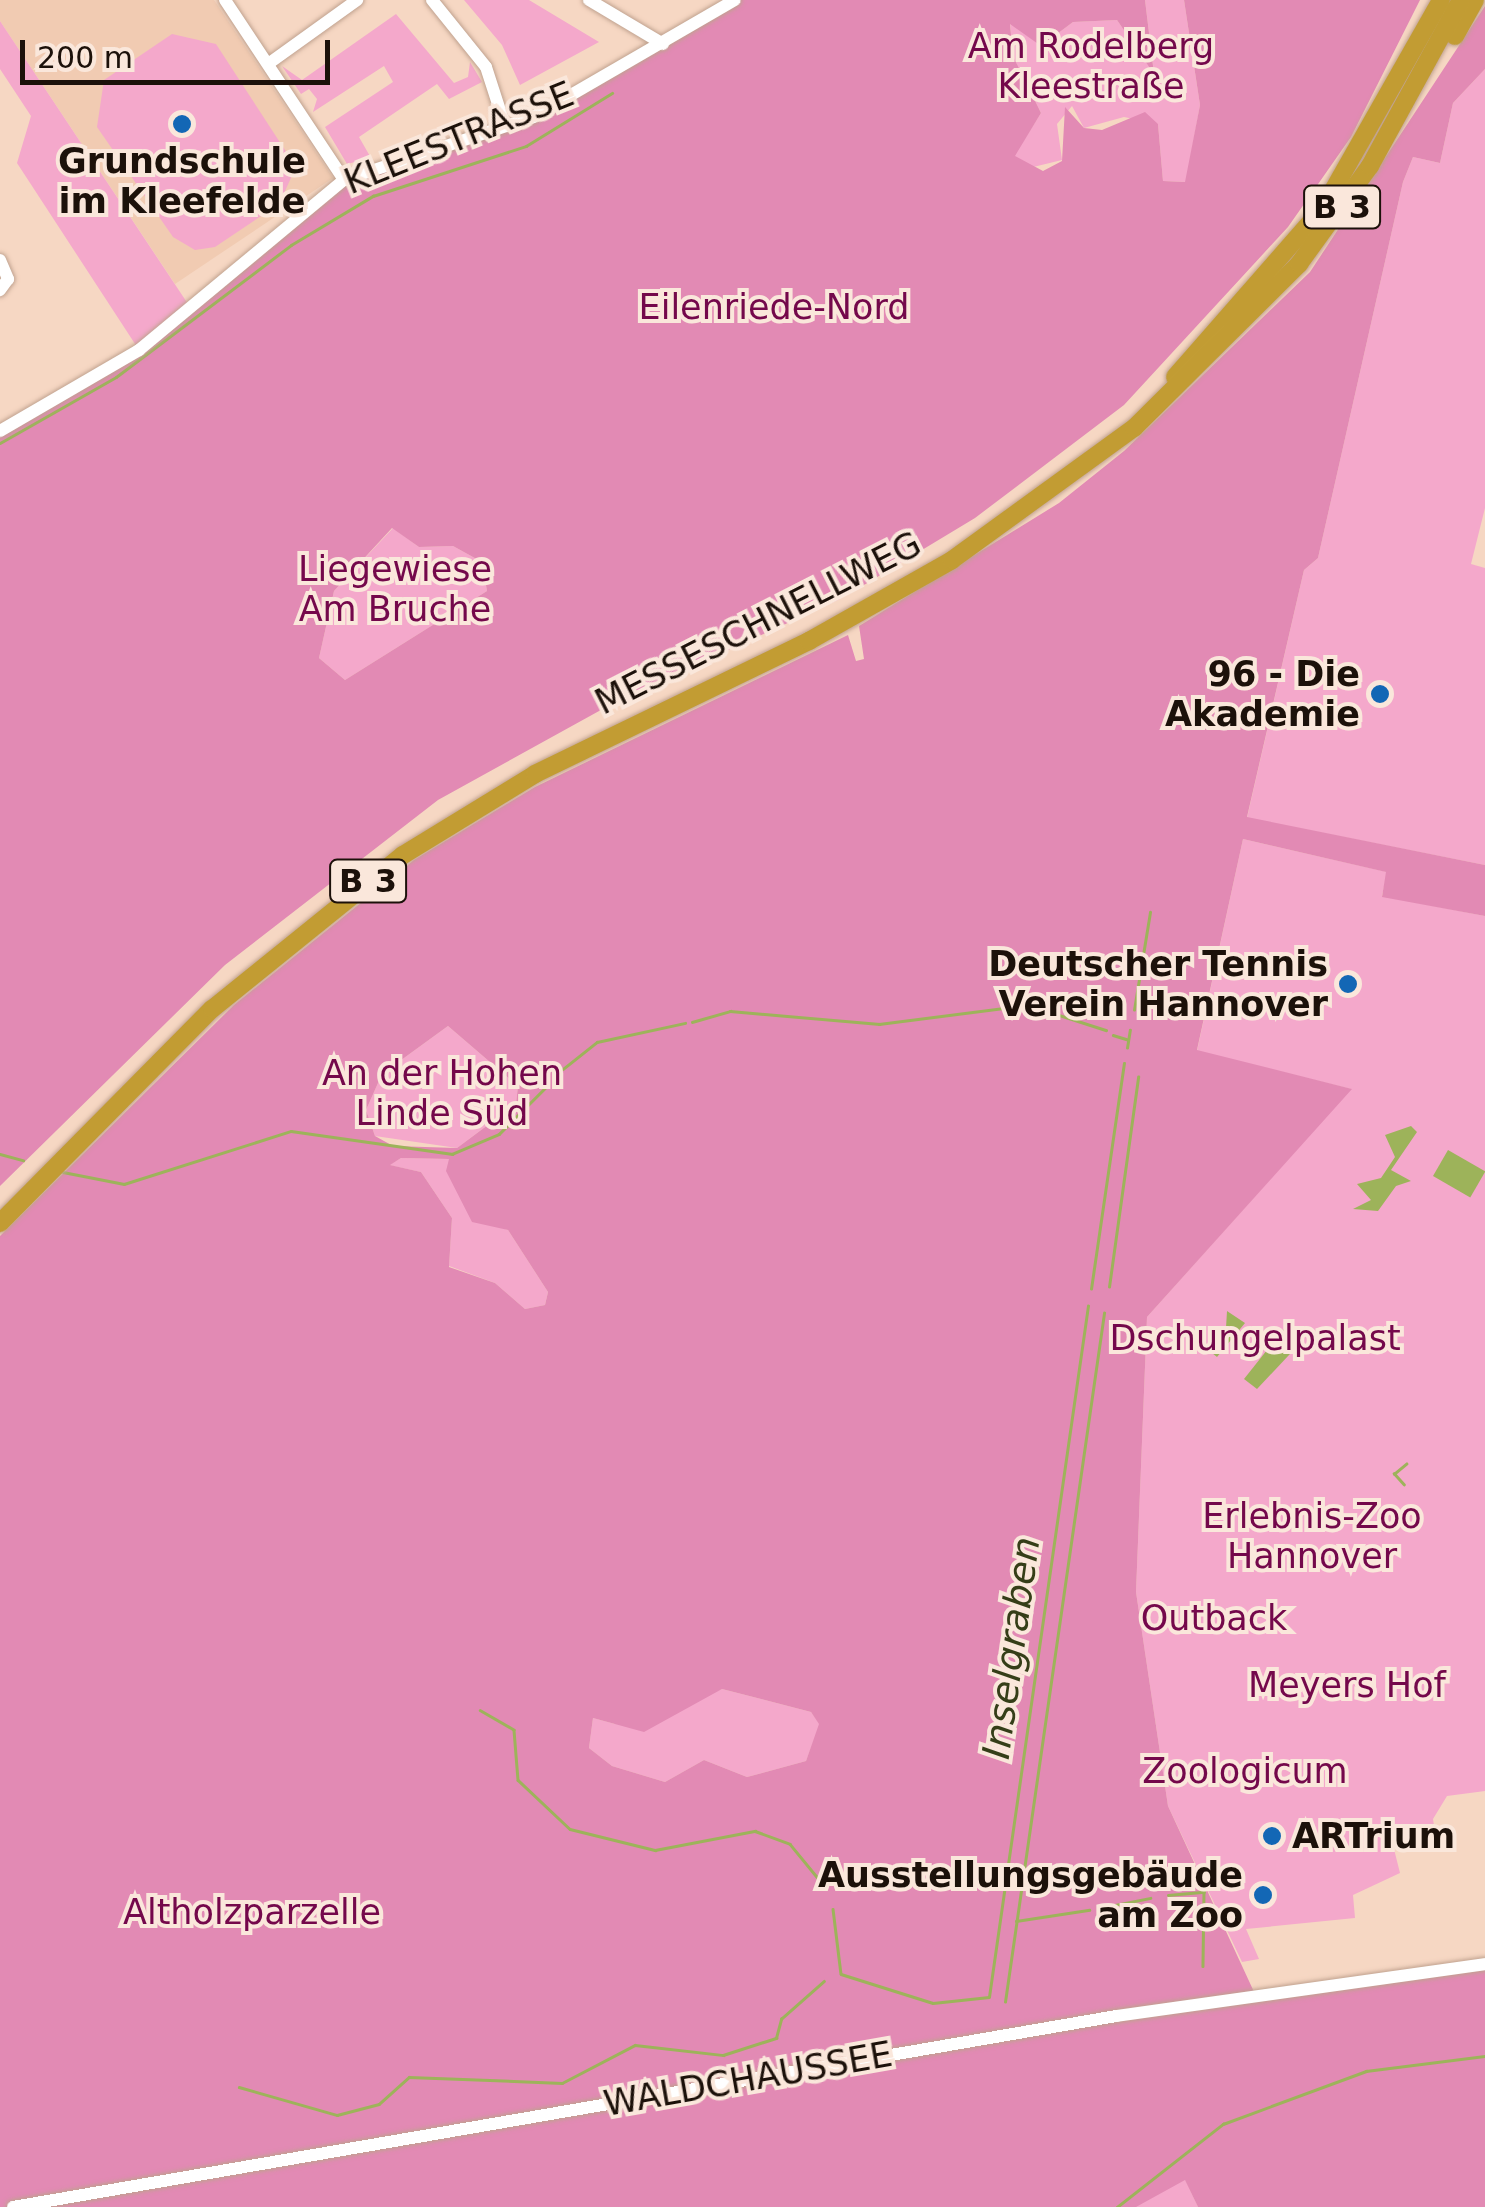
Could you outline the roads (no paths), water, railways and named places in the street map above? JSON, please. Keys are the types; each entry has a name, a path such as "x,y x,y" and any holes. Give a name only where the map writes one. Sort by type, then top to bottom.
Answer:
{"highway":[{"path":"1381,117 1429,0"},
{"name":"MESSESCHNELLWEG","path":"0,1205 203,1002 397,846 529,763 803,631 946,550 1114,430 1259,287 1381,117 1441,0"},
{"name":"MESSESCHNELLWEG","path":"0,1223 212,1010 403,855 535,774 936,569 1096,458 1271,297 1370,166 1424,75 1460,0"},
{"path":"1424,75 1475,0"}],"street":[{"path":"225,0 344,180"},
{"path":"268,64 356,0"},
{"path":"432,0 486,67 505,126"},
{"path":"589,0 663,44"},
{"name":"KLEESTRASSE","path":"0,432 140,350 344,180 505,126 663,44 735,0"},
{"path":"0,260 8,279 0,290"},
{"name":"WALDCHAUSSEE","path":"13,2207 1134,2013 1485,1964"}],"waterway":[{"path":"0,443 116,377 291,245 373,196 526,146 612,93"},
{"path":"1134,1010 1150,912"},
{"path":"692,1022 730,1011 879,1024 1028,1005 1106,1030"},
{"path":"563,1069 597,1042 685,1023"},
{"name":"Inselgraben","path":"1127,1048 1130,1030"},
{"path":"1113,1035 1126,1039"},
{"name":"Inselgraben","path":"1091,1289 1124,1063"},
{"path":"1109,1287 1138,1077"},
{"path":"63,1172 124,1184 291,1131 452,1154 499,1134 548,1085"},
{"path":"0,1154 23,1160"},
{"name":"Inselgraben","path":"833,1909 841,1974 933,2003 989,1997 1088,1306"},
{"path":"1005,2002 1104,1313"},
{"path":"1404,1485 1394,1474 1406,1464"},
{"path":"480,1710 514,1730 518,1780 570,1829 655,1850 755,1831 790,1844 822,1883"},
{"path":"1168,1895 1204,1892 1203,1966"},
{"path":"1110,1906 1150,1898"},
{"path":"1016,1921 1089,1910"},
{"path":"239,2087 337,2115 379,2104 409,2077 562,2083 635,2045 723,2055 776,2038 781,2019 824,1981"},
{"path":"1117,2207 1223,2124 1366,2071 1485,2056"}],"place":[{"name":"Grundschule im Kleefelde","path":"182,124"},
{"name":"96 - Die Akademie","path":"1380,694"},
{"name":"Deutscher Tennis Verein Hannover","path":"1348,984"},
{"name":"ARTrium","path":"1272,1836"},
{"name":"Ausstellungsgebäude am Zoo","path":"1263,1895"}],"park label":[{"name":"Am Rodelberg Kleestraße","path":"1091,66"},
{"name":"Eilenriede-Nord","path":"774,307"},
{"name":"Liegewiese Am Bruche","path":"395,589"},
{"name":"An der Hohen Linde Süd","path":"442,1093"},
{"name":"Dschungelpalast","path":"1255,1338"},
{"name":"Erlebnis-Zoo Hannover","path":"1312,1536"},
{"name":"Outback","path":"1214,1618"},
{"name":"Meyers Hof","path":"1347,1685"},
{"name":"Zoologicum","path":"1245,1771"},
{"name":"Altholzparzelle","path":"252,1912"}]}
